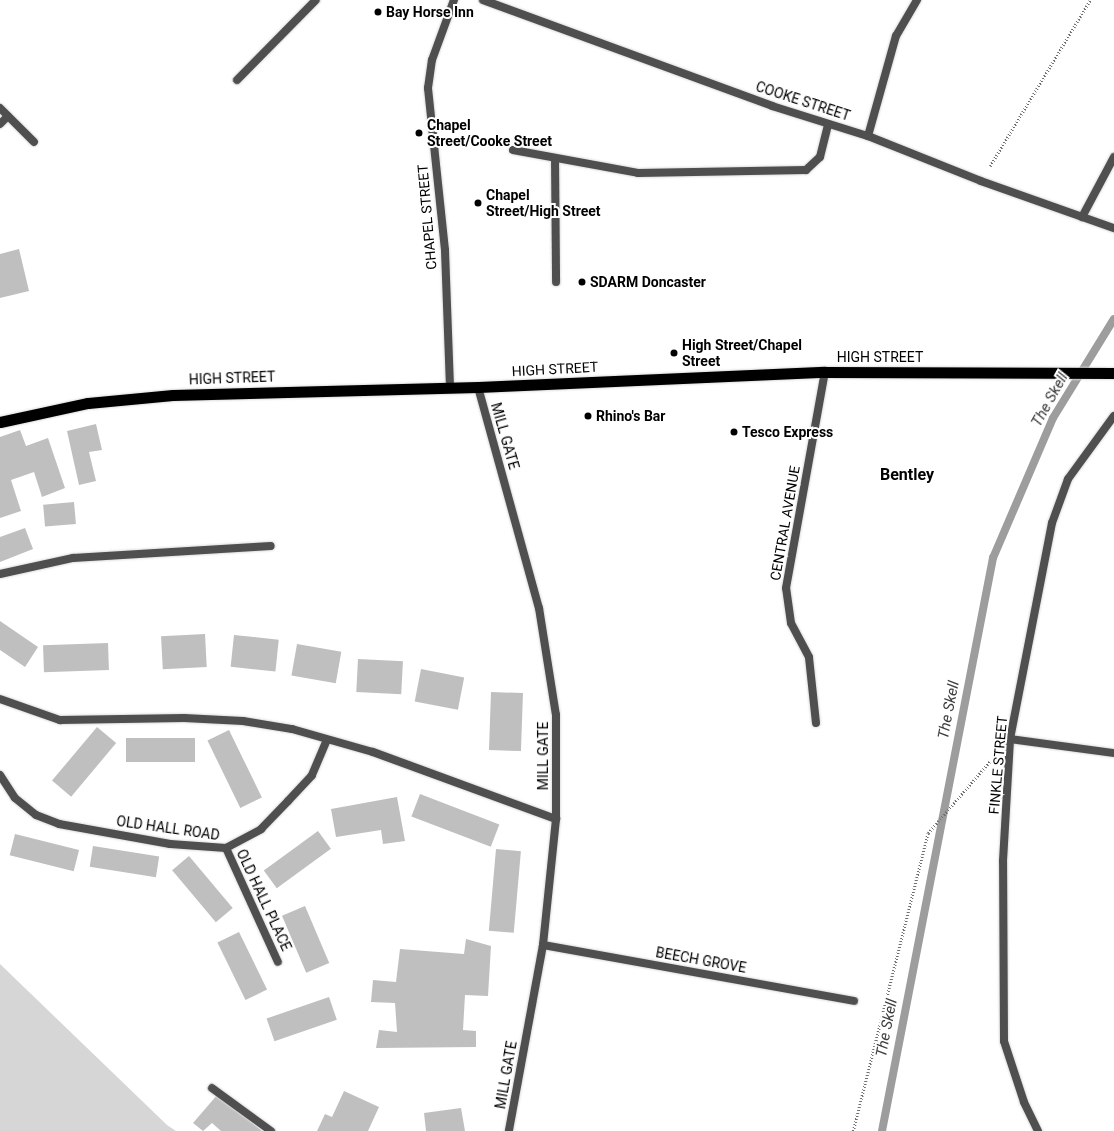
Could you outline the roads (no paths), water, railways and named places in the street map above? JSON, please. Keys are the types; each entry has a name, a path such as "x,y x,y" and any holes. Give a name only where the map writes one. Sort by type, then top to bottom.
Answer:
{"highway":[{"name":"HIGH STREET","path":"0,422 88,403 173,395 478,387 824,372 1114,373"}],"street":[{"path":"237,80 316,0"},
{"name":"CHAPEL STREET","path":"450,387 445,250 428,88 432,60 454,0"},
{"name":"COOKE STREET","path":"484,0 828,124 868,136 981,182 1114,228"},
{"path":"868,136 896,36 917,0"},
{"path":"0,108 34,142"},
{"path":"0,124 8,116"},
{"path":"513,150 638,173 806,170 820,157 828,124"},
{"path":"1082,217 1114,157"},
{"path":"555,158 556,282"},
{"name":"CENTRAL AVENUE","path":"816,723 809,656 791,622 786,588 824,372"},
{"name":"MILL GATE","path":"478,387 539,608 556,715 556,819 544,945 508,1131"},
{"name":"FINKLE STREET","path":"1038,1131 1024,1102 1004,1041 1003,861 1010,739 1052,523 1068,479 1114,416"},
{"path":"0,574 74,558 271,546"},
{"path":"0,699 60,720 243,721 292,729 326,742 373,752 556,819"},
{"path":"1010,739 1114,753"},
{"name":"OLD HALL ROAD","path":"0,775 15,798 36,815 59,824 170,844 226,848 261,829 288,801 312,775 326,742"},
{"name":"OLD HALL PLACE","path":"226,848 278,962"},
{"name":"BEECH GROVE","path":"544,945 854,1001"},
{"path":"212,1088 271,1131"}],"waterway":[{"name":"The Skell","path":"882,1131 993,558 1053,418 1114,319"}],"place":[{"name":"Bay Horse Inn","path":"378,12"},
{"name":"Chapel Street/Cooke Street","path":"419,133"},
{"name":"Chapel Street/High Street","path":"478,203"},
{"name":"SDARM Doncaster","path":"582,282"},
{"name":"High Street/Chapel Street","path":"674,353"},
{"name":"Rhino's Bar","path":"588,416"},
{"name":"Tesco Express","path":"734,432"}],"district":[{"name":"Bentley","path":"907,475"}]}
